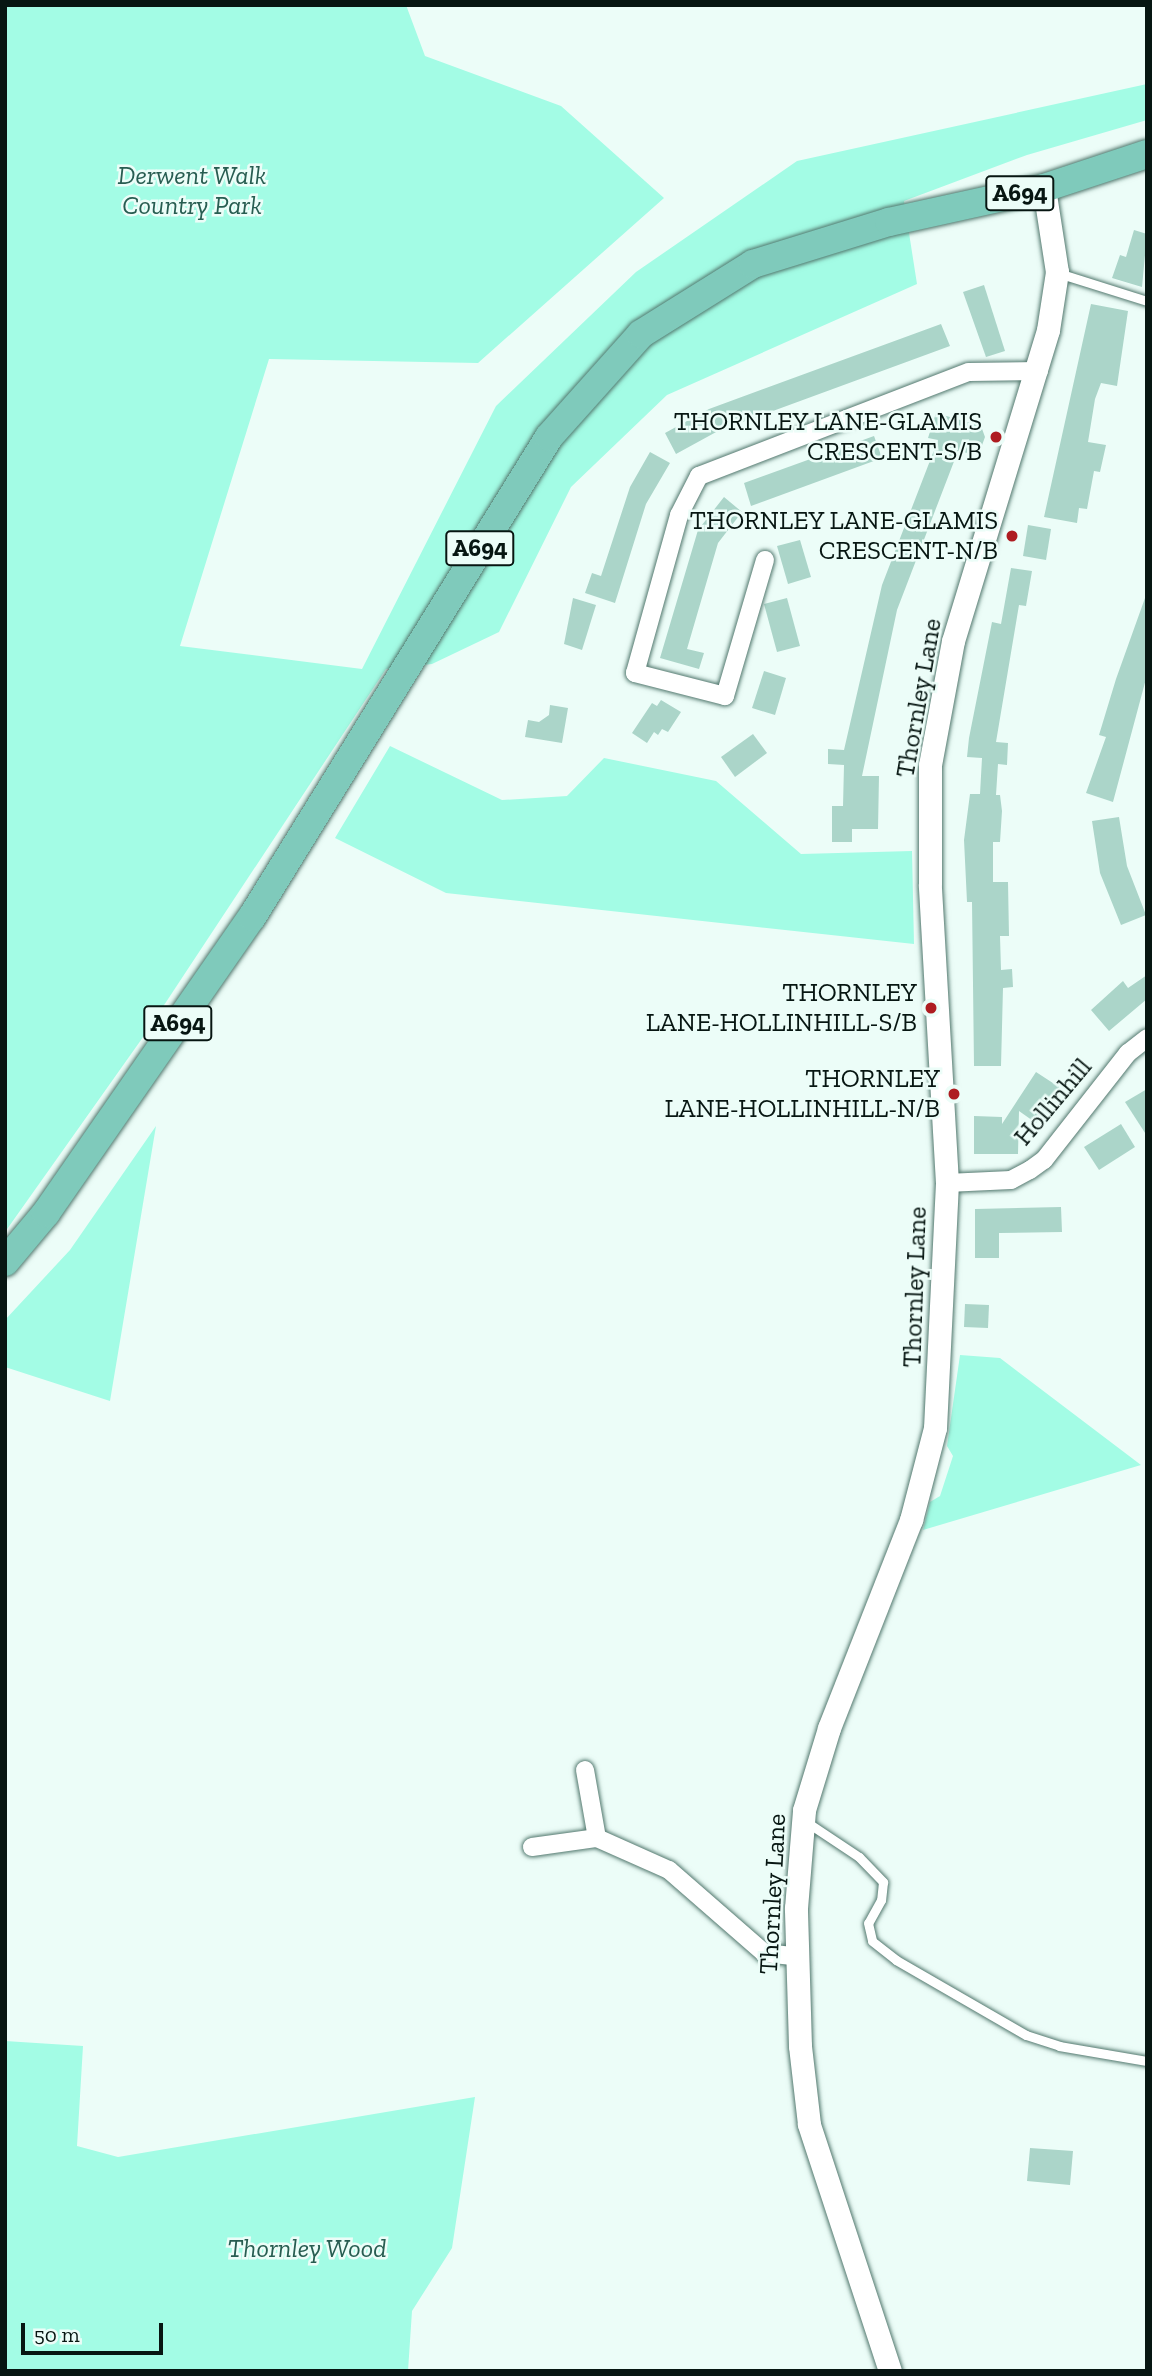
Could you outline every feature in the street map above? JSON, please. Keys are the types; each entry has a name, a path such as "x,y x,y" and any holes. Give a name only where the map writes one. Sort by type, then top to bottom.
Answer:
{"main road":[{"name":"A694","path":"5,1262 46,1213 252,917 549,437 641,334 753,264 890,222 1044,188 1147,154"}],"street":[{"name":"Thornley Lane","path":"890,2371 809,2124 794,1956 803,1820 829,1728 911,1520 935,1428 947,1183 930,884 930,765 953,641 1039,370 1057,272 1044,188"},
{"path":"765,560 725,696 635,673 679,515 699,476 969,372 1039,370"},
{"name":"Hollinhill","path":"947,1183 1011,1180 1044,1160 1128,1053 1147,1038"},
{"path":"585,1770 597,1838"},
{"path":"531,1847 597,1838 669,1870 764,1953 794,1956"}],"lane":[{"path":"1057,272 1147,301"},
{"path":"803,1820 859,1857 883,1882 881,1900 869,1923 872,1941 896,1960 1026,2035 1059,2046 1147,2061"}],"green space":[{"name":"Derwent Walk Country Park","path":"5,5 406,5 425,56 561,106 664,198 478,363 269,359 180,646 362,669 496,406 636,272 797,161 1147,84 1147,120 1027,155 904,201 917,284 667,395 571,487 499,632 432,664 386,669 141,1040 5,1232"},
{"path":"390,746 502,800 567,796 604,758 716,781 801,854 912,851 914,944 446,893 335,838"},
{"path":"156,1126 110,1401 5,1367 5,1320 70,1250"},
{"path":"960,1355 1000,1358 1141,1465 923,1530 930,1502 940,1496 953,1456 947,1446"},
{"name":"Thornley Wood","path":"5,2041 83,2046 77,2146 118,2157 475,2097 452,2248 412,2311 408,2371 5,2371"}],"building":[{"path":"1134,230 1147,234 1142,287 1112,278 1120,255 1126,257"},
{"path":"984,285 1005,351 986,357 963,292"},
{"path":"1091,304 1128,311 1117,386 1101,383 1095,399 1088,442 1106,445 1100,472 1094,471 1087,509 1079,508 1077,523 1044,517"},
{"path":"941,324 950,346 718,431 676,454 665,433 709,409"},
{"path":"936,413 981,426 985,437 981,448 971,445 968,453 958,451 897,610 862,776 879,776 878,829 852,829 852,842 832,842 832,806 843,806 844,765 828,764 828,749 844,750 882,585 938,440 928,438"},
{"path":"874,436 882,458 751,506 744,483"},
{"path":"650,452 670,463 646,504 615,603 585,593 592,573 601,576 630,487"},
{"path":"724,497 742,512 718,543 687,649 704,653 699,669 660,658 698,530"},
{"path":"1028,525 1051,529 1046,560 1023,556"},
{"path":"800,540 811,577 788,584 777,546"},
{"path":"1011,568 1032,571 1026,606 1019,605 996,742 1008,743 1007,765 998,764 996,795 1000,795 1002,811 1000,842 993,842 993,882 1008,882 1009,936 1000,936 1001,970 1012,969 1013,987 1003,988 1001,1066 974,1066 972,902 967,902 964,840 970,794 980,794 982,758 967,757 992,622 1001,624"},
{"path":"573,598 596,605 582,650 564,644"},
{"path":"787,598 800,646 777,652 764,604"},
{"path":"1145,598 1147,675 1113,802 1086,793 1106,737 1099,735"},
{"path":"764,671 786,678 775,715 752,708"},
{"path":"661,700 681,712 668,732 662,729 658,735 654,732 647,743 632,733 652,703 657,706"},
{"path":"550,705 568,708 562,743 525,737 528,720 539,722 549,715"},
{"path":"753,734 767,753 735,777 721,757"},
{"path":"1119,817 1127,866 1146,915 1121,925 1100,873 1092,821"},
{"path":"1147,975 1147,999 1109,1031 1091,1010 1123,981 1128,988"},
{"path":"1036,1072 1059,1087 1036,1123 1019,1111 1018,1154 974,1154 974,1116 1002,1117 1002,1124"},
{"path":"1147,1089 1147,1136 1125,1102"},
{"path":"1121,1124 1135,1147 1099,1170 1084,1147"},
{"path":"1061,1207 1062,1232 999,1233 999,1258 975,1258 975,1209"},
{"path":"965,1304 989,1305 988,1328 964,1327"},
{"path":"1030,2148 1073,2151 1070,2185 1027,2181"}],"place":[{"name":"THORNLEY LANE-GLAMIS CRESCENT-S/B","path":"996,437"},
{"name":"THORNLEY LANE-GLAMIS CRESCENT-N/B","path":"1012,536"},
{"name":"THORNLEY LANE-HOLLINHILL-S/B","path":"931,1008"},
{"name":"THORNLEY LANE-HOLLINHILL-N/B","path":"954,1094"}]}
